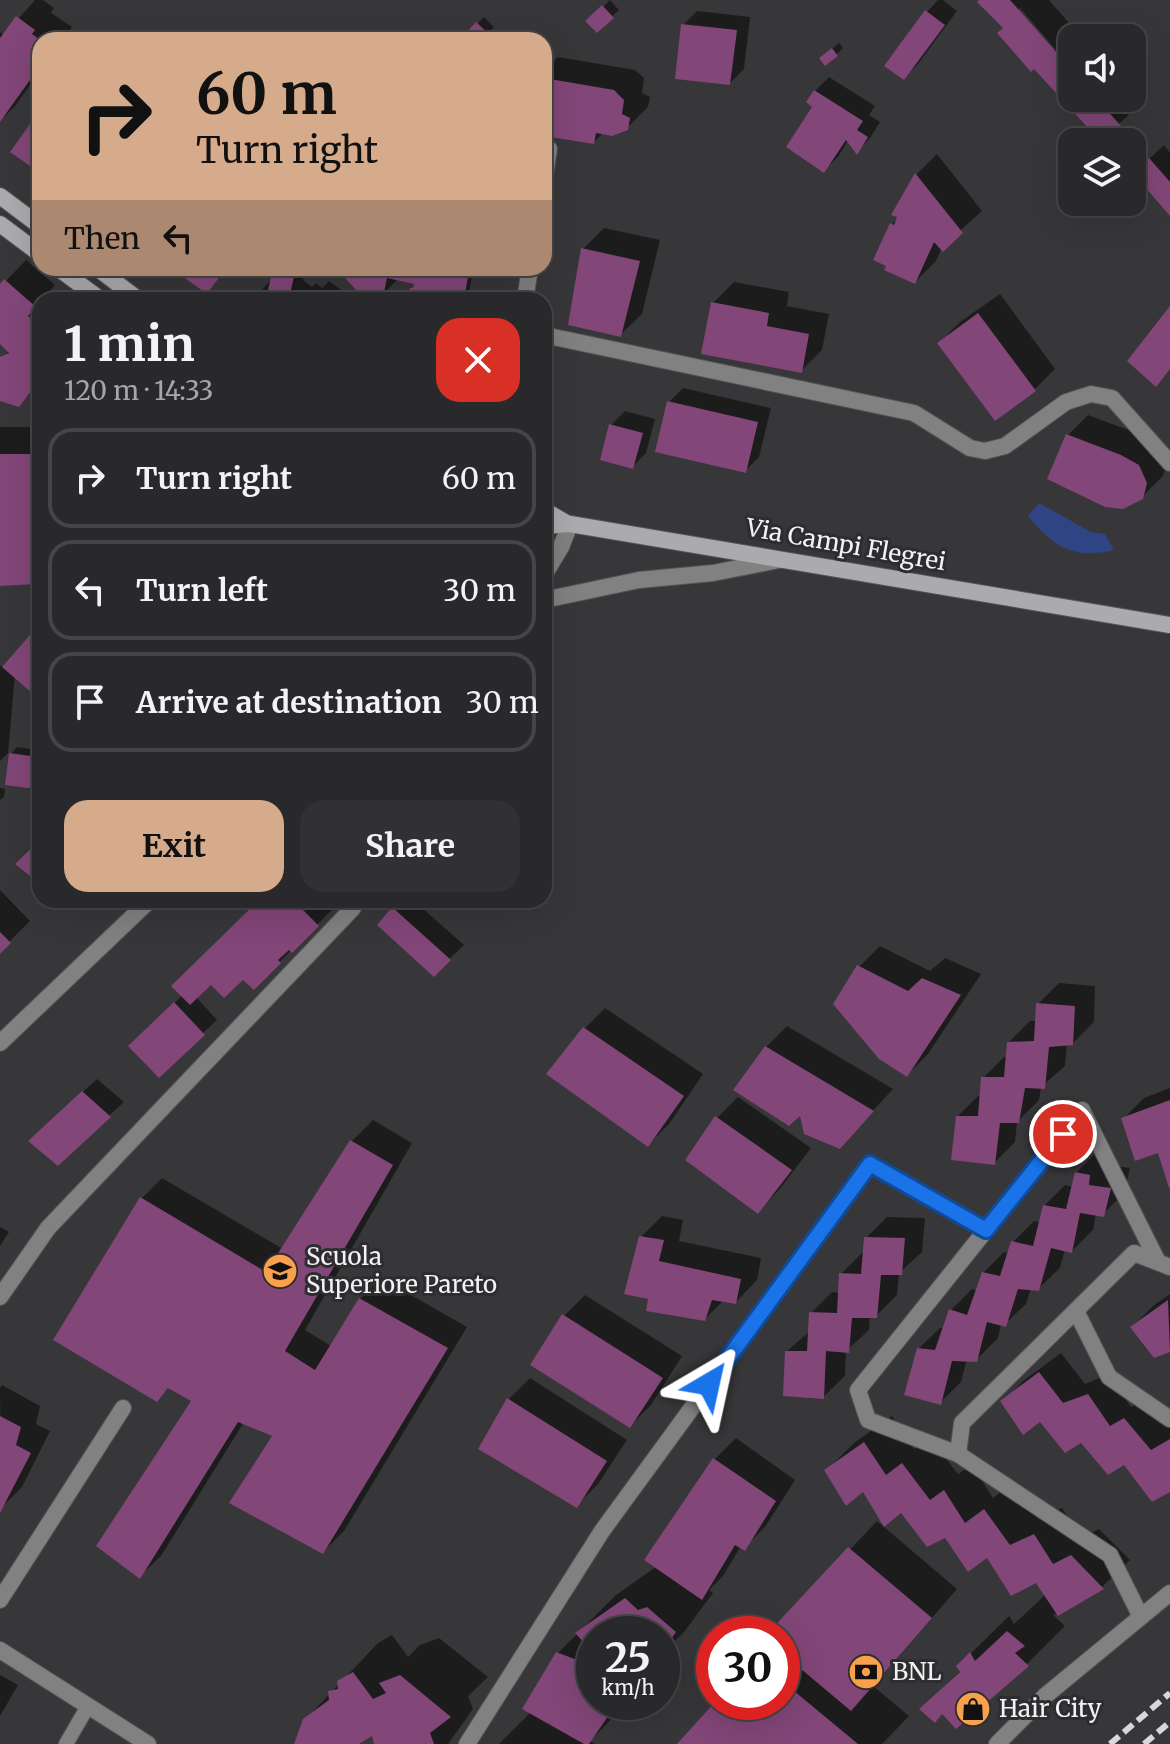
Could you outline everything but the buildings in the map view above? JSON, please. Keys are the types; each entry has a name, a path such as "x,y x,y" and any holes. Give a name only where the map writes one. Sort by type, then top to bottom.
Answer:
{"main road":[{"path":"0,196 32,220"},
{"path":"0,224 32,248"},
{"path":"69,276 90,292"},
{"path":"108,276 128,292"},
{"path":"552,514 570,524"},
{"path":"552,525 570,524"},
{"name":"Via Campi Flegrei","path":"570,524 1170,625"}],"street":[{"path":"552,337 914,413 970,448 985,451 1005,446 1066,402 1091,394 1112,398 1170,463"},
{"path":"552,562 570,524"},
{"path":"552,598 639,580 713,573 785,559"},
{"path":"0,1043 142,908"},
{"path":"0,1297 48,1228 353,908"},
{"path":"1141,1617 1110,1555 958,1454 868,1420 858,1390 1082,1110 1164,1265"},
{"path":"467,1744 602,1531 870,1164 986,1230"},
{"path":"958,1454 962,1423 1134,1253 1164,1265"},
{"path":"1076,1311 1109,1377 1170,1419"},
{"path":"0,1600 123,1408"},
{"path":"997,1744 1045,1696 1170,1593"},
{"path":"0,1650 148,1744"}],"lane":[{"path":"66,1744 88,1706"}],"water":[{"path":"1039,503 1091,532 1105,534 1114,550 1076,552 1056,543 1028,516"}],"railway":[{"path":"1110,1744 1170,1693"},
{"path":"1144,1744 1170,1722"}],"place":[{"name":"Scuola Superiore Pareto","path":"280,1271"},
{"name":"BNL","path":"866,1672"},
{"name":"Hair City","path":"973,1709"}],"route":[{"path":"709,1384 870,1164 986,1230 1063,1134"}]}
